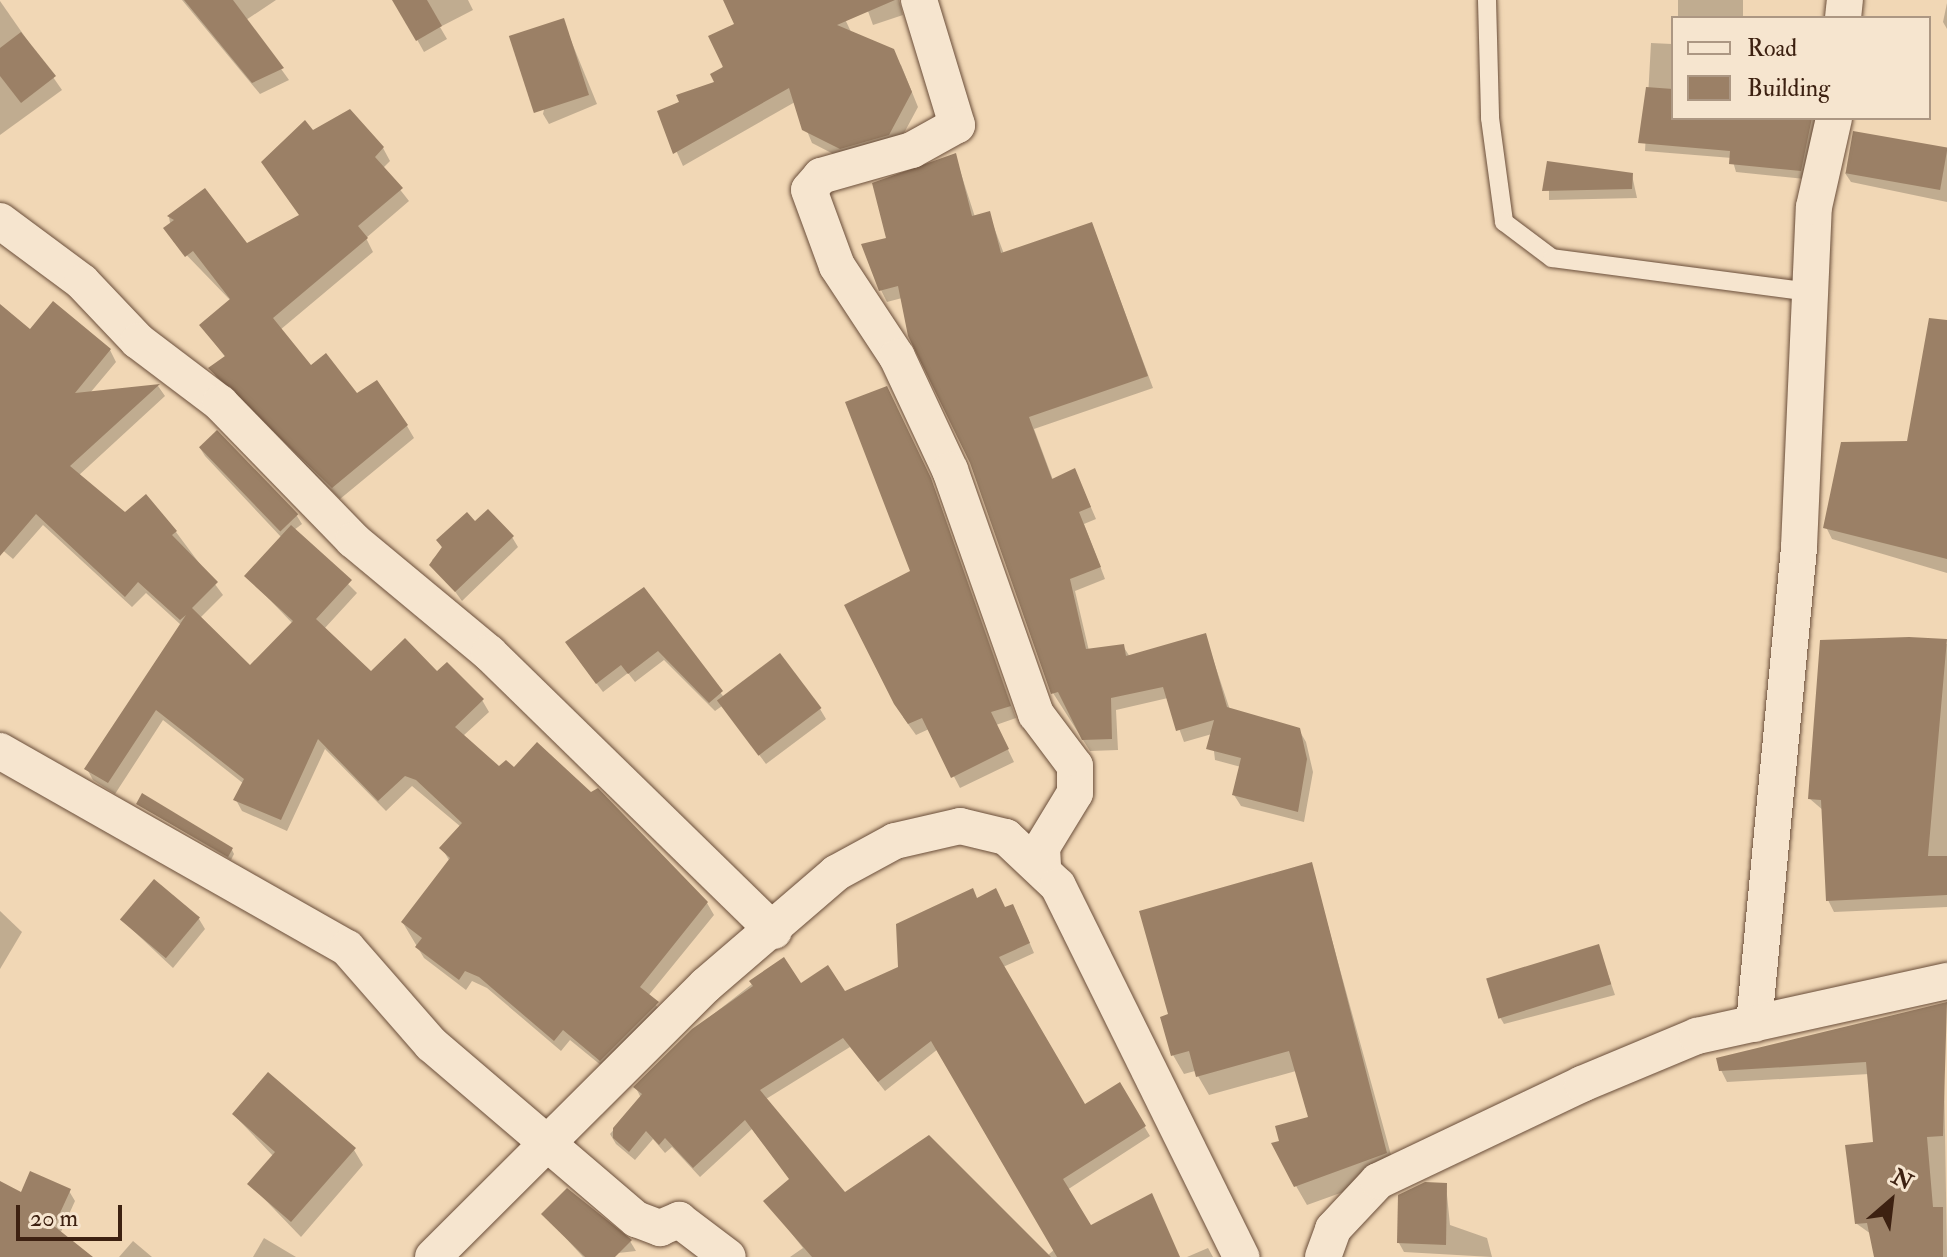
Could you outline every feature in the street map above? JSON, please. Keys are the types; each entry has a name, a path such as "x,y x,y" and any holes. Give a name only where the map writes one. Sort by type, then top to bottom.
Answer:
{"street":[{"path":"919,0 957,125 912,150 821,176 809,190 837,266 897,357 950,470 1036,714 1075,766 1075,793 1042,847 1043,868"},
{"path":"1754,1024 1799,547 1814,207 1834,120"},
{"path":"0,221 82,282 138,341 220,403 353,540 489,653 774,931"},
{"path":"0,751 347,948 431,1044 551,1140 636,1219 660,1228 679,1220 728,1257"},
{"path":"433,1257 714,979 867,854 934,829 960,826 1006,837 1043,868 1241,1257"},
{"path":"1323,1257 1333,1229 1378,1181 1582,1084 1697,1036 1947,981"}],"lane":[{"path":"1487,0 1490,118 1504,222 1552,258 1811,292"}],"building":[{"path":"184,0 233,0 284,68 252,83"},
{"path":"392,0 427,0 442,26 416,41"},
{"path":"723,0 895,0 837,25 894,49 912,92 889,135 840,149 802,130 789,88 673,154 657,111 679,102 676,95 714,82 710,74 723,67 708,36 734,24"},
{"path":"564,18 589,95 534,113 509,36"},
{"path":"21,32 56,76 21,103 0,76 0,48"},
{"path":"1646,87 1671,89 1671,120 1812,120 1801,171 1729,164 1730,151 1638,143"},
{"path":"350,109 384,147 375,157 403,188 358,226 368,238 273,318 311,365 326,353 357,393 377,380 408,425 332,488 208,368 225,356 199,325 230,299 193,251 185,257 163,228 174,220 167,216 205,188 247,243 299,215 261,162 305,120 313,130"},
{"path":"1853,131 1947,148 1940,190 1846,173"},
{"path":"956,153 972,216 990,211 1001,253 1092,222 1148,376 1029,417 1052,479 1075,468 1091,507 1079,512 1101,567 1070,579 1086,649 1124,644 1126,656 1206,633 1227,707 1300,728 1307,759 1298,812 1232,795 1241,758 1206,749 1214,720 1176,731 1163,687 1111,698 1112,739 1082,740 1058,692 1051,694 970,463 908,336 898,286 879,291 861,244 886,238 872,183"},
{"path":"1547,161 1633,173 1632,189 1542,191"},
{"path":"53,301 111,349 75,393 160,384 70,466 125,512 146,494 177,531 172,535 218,582 192,608 250,665 293,621 244,576 291,525 352,580 316,619 371,671 405,638 437,671 447,662 484,699 455,727 499,766 506,760 514,767 537,742 591,792 598,788 708,902 640,987 659,1002 600,1061 563,1030 554,1041 479,977 465,971 459,980 415,947 422,938 401,922 450,858 439,848 462,823 416,780 405,776 378,801 318,739 281,820 233,800 244,779 156,710 108,783 84,769 186,615 180,620 138,582 125,597 36,514 0,556 0,304 30,329"},
{"path":"1929,318 1947,320 1947,559 1823,528 1841,442 1907,441"},
{"path":"887,386 931,478 1011,706 991,712 1009,749 951,778 922,718 908,724 894,704 844,605 910,571 845,402"},
{"path":"217,430 298,514 280,532 199,447"},
{"path":"488,509 514,536 455,592 429,565 442,547 436,540 467,512 475,521"},
{"path":"644,587 723,691 709,703 658,651 628,674 621,665 596,684 565,642"},
{"path":"1947,639 1928,856 1947,856 1947,895 1826,901 1821,800 1808,799 1820,640"},
{"path":"780,653 822,708 758,756 717,701"},
{"path":"142,793 233,848 228,857 136,804"},
{"path":"1312,862 1387,1153 1294,1187 1271,1143 1279,1141 1275,1126 1308,1117 1289,1051 1196,1077 1189,1051 1171,1056 1160,1017 1168,1014 1139,911"},
{"path":"154,879 200,918 166,958 120,920"},
{"path":"973,888 977,898 996,888 1005,907 1013,904 1030,943 999,957 1085,1104 1120,1082 1146,1126 1063,1179 1091,1225 1152,1193 1180,1257 1057,1257 931,1041 878,1082 843,1038 760,1090 845,1192 929,1135 1051,1257 812,1257 763,1201 789,1179 745,1120 693,1168 665,1138 659,1145 646,1131 629,1152 613,1138 613,1128 642,1094 633,1087 692,1029 753,986 749,981 784,957 801,983 828,965 845,991 898,967 896,924"},
{"path":"1599,944 1611,984 1498,1019 1486,978"},
{"path":"1947,1002 1943,1136 1927,1137 1933,1207 1943,1207 1943,1257 1874,1257 1867,1223 1855,1224 1845,1145 1873,1142 1866,1062 1719,1071 1716,1058"},
{"path":"268,1072 356,1148 291,1222 247,1184 275,1152 232,1114"},
{"path":"30,1171 71,1189 54,1226 93,1257 0,1257 0,1181 21,1192"},
{"path":"1425,1182 1447,1183 1446,1245 1397,1243 1398,1195"},
{"path":"567,1188 632,1240 615,1257 585,1257 541,1214"}]}
